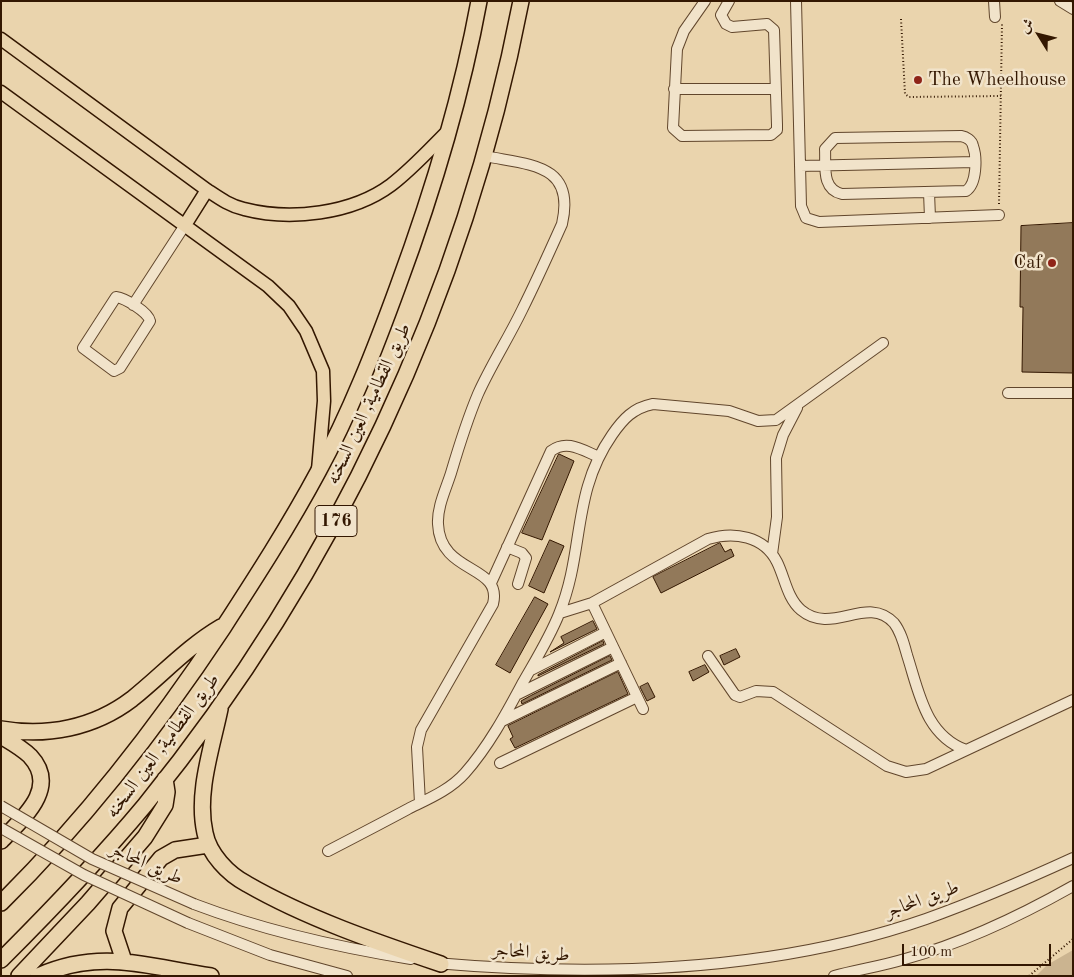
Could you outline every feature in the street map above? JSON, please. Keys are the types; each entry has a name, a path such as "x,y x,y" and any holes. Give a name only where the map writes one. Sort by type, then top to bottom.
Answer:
{"highway":[{"name":"طريق القطامية, العين السخنه","path":"1,903 24,880 121,769 158,721 260,571 318,473 377,346 414,243 450,130 478,1"},
{"name":"طريق القطامية, العين السخنه","path":"1,960 105,851 165,779 220,705 302,582 358,479 406,379 447,276 485,156 509,63 521,1"},
{"path":"1,729 41,732 70,728 98,719 132,699 181,654 224,625"},
{"path":"220,705 202,811 208,844 221,863 246,884 348,930 440,964"},
{"path":"1,736 25,752 34,761 39,773 41,786 35,804 1,841"},
{"path":"19,976 88,903 144,837 165,806 167,792 165,779"},
{"path":"124,961 114,931 120,908 161,858 176,850 208,844"},
{"path":"38,976 75,963 95,960 124,961 212,976"}],"main road":[{"path":"1,39 207,190 229,204 244,209 268,213 310,213 343,207 389,186 408,171 450,130"},
{"path":"1,92 185,225 279,296 298,318 310,337 323,372 324,386 318,473"},
{"path":"185,225 207,190"}],"street":[{"path":"705,1 680,40 675,59 673,128 682,136 771,135 777,125 772,28 767,24 732,27 726,24 721,14 729,1"},
{"path":"796,1 802,213 812,221 999,215"},
{"path":"994,1 998,17"},
{"path":"1060,1 1073,9"},
{"path":"674,89 775,89"},
{"path":"840,137 967,137 974,146 974,162 974,180 966,191 837,193 827,183 827,145 840,137"},
{"path":"420,803 418,748 421,730 492,604 494,590 486,578 455,560 448,553 440,535 438,516 469,416 489,373 523,310 562,224 564,205 557,180 547,170 485,156"},
{"path":"800,166 974,162"},
{"path":"929,192 930,218"},
{"path":"133,305 185,225"},
{"path":"122,298 133,305 148,315 150,321 120,368 114,371 85,352 83,346 114,299 122,298"},
{"path":"328,851 451,787 459,780 502,721 560,613 574,562 583,499 599,457 621,422 628,415 644,406 653,404 729,411 752,420 764,422 782,417 883,344"},
{"path":"1008,393 1073,393"},
{"path":"772,554 778,517 776,458 788,424 800,404"},
{"path":"491,583 551,451 562,444 569,444 599,457"},
{"path":"560,613 592,603 708,539 728,534 747,537 765,547 772,554 795,603 808,614 824,620 833,620 867,612 884,616 892,621 901,636 931,723 946,740 966,750"},
{"path":"507,547 522,553 526,558 518,584"},
{"path":"592,603 643,709"},
{"path":"531,670 606,632"},
{"path":"517,694 613,647"},
{"path":"708,656 735,695 740,697 756,691 773,692 893,769 906,772 919,771 1073,700"},
{"path":"502,721 621,663"},
{"path":"500,763 637,697"},
{"name":"طريق المحاجر","path":"1,806 92,859 194,904 249,924 303,939 354,950 440,964 534,972 613,974 692,969 772,959 850,941 927,919 1073,858"},
{"name":"طريق المحاجر","path":"1,828 84,876 188,923 270,955 347,976"},
{"path":"834,976 906,959 967,937 1027,910 1073,886"}],"path":[{"path":"998,17 1002,96 999,215"},
{"path":"901,19 905,94 909,97 1002,96"},
{"path":"1029,976 1073,939"}],"shaded area":[{"path":"1073,950 1073,976 1036,976 1047,965"}],"building":[{"path":"1073,223 1073,373 1022,372 1023,307 1020,307 1021,226"},
{"path":"559,454 574,461 542,540 522,533"},
{"path":"550,540 564,546 544,593 529,586"},
{"path":"720,543 725,552 731,549 734,556 661,593 653,577"},
{"path":"535,597 548,604 510,673 496,665"},
{"path":"593,621 597,629 550,652 564,643 561,637"},
{"path":"603,641 604,644 538,676 538,675"},
{"path":"736,649 740,657 724,665 720,656"},
{"path":"610,656 612,660 522,704 521,701 530,696"},
{"path":"705,665 709,672 693,681 689,672"},
{"path":"618,672 628,694 515,748 510,739 513,737 508,726"},
{"path":"648,683 655,697 647,701 640,687"}],"place":[{"name":"The Wheelhouse","path":"918,80"},
{"name":"Caf","path":"1052,263"}]}
